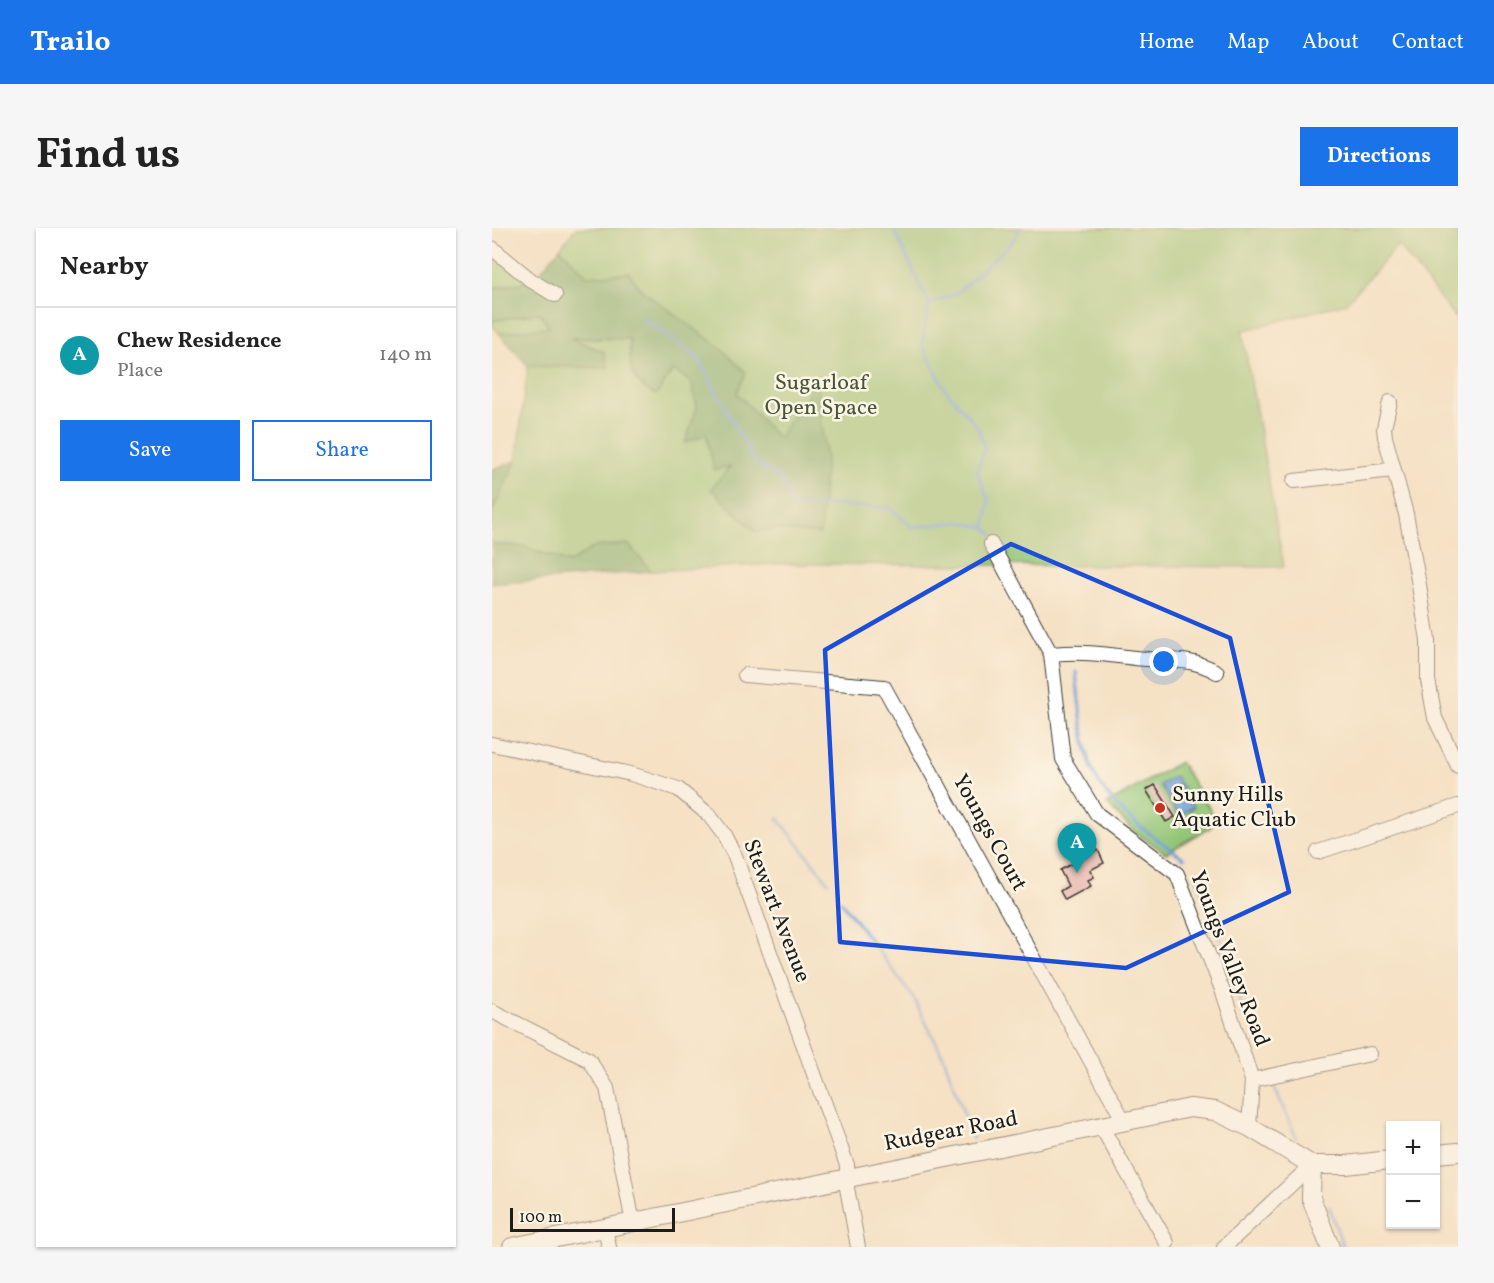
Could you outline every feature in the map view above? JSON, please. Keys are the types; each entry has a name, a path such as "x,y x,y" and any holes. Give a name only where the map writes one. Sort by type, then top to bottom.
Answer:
{"street":[{"path":"492,248 532,281 555,296"},
{"path":"1390,402 1384,428 1393,471 1406,514 1428,640 1428,680 1435,718 1458,766"},
{"path":"1294,481 1393,471"},
{"name":"Youngs Valley Road","path":"991,544 1051,654 1063,759 1097,814 1177,874 1223,992 1252,1080 1249,1127"},
{"path":"1051,654 1086,651 1137,658 1198,662 1217,672"},
{"name":"Youngs Court","path":"746,675 884,687 1124,1121"},
{"name":"Stewart Avenue","path":"492,744 631,774 678,789 709,815 724,835 735,856 847,1165 858,1247"},
{"path":"1318,852 1458,806"},
{"path":"492,1011 589,1060 607,1088 633,1223"},
{"path":"1252,1080 1370,1054"},
{"name":"Rudgear Road","path":"512,1247 1190,1108 1215,1111 1249,1127 1312,1165 1346,1166 1386,1161"},
{"path":"1101,1126 1167,1243"},
{"path":"1440,1154 1458,1152"},
{"path":"1224,1247 1312,1165"},
{"path":"1312,1165 1311,1198 1330,1247"},
{"path":"605,1229 609,1247"}],"highlighted area":[{"path":"1011,544 1230,638 1289,892 1126,968 840,942 825,650"}],"green space":[{"name":"Sugarloaf Open Space","path":"576,228 1458,228 1458,321 1398,245 1346,303 1242,331 1284,567 778,564 651,571 628,544 594,547 570,563 522,546 492,544 492,512 516,461 528,366 607,368 569,338 600,339 587,276 560,248"},
{"path":"492,248 532,281 492,288"},
{"path":"560,248 587,276 629,273 643,291 721,348 746,373 737,393 778,438 817,381 826,458 820,534 774,529 756,532 711,489 730,467 714,470 706,434 685,443 697,407 692,383 673,370 656,395 647,390 632,373 630,339 571,338 604,352 608,368 528,366 499,333 549,327 540,313 492,321 492,288 532,281"},
{"path":"540,313 549,328 499,333 492,325 492,321"},
{"path":"516,461 492,512 492,469"},
{"path":"492,544 522,546 569,563 594,547 628,544 651,571 492,584"},
{"name":"Sunny Hills Aquatic Club","path":"1180,762 1211,811 1211,827 1166,853 1133,831 1107,804"}],"water":[{"path":"1175,776 1194,807 1179,816 1160,785"}],"building":[{"path":"1155,785 1175,817 1166,822 1146,790"},
{"path":"1098,850 1104,863 1090,870 1094,877 1088,880 1091,886 1065,900 1060,891 1068,886 1060,870"}],"waterway":[{"path":"893,228 929,304"},
{"path":"929,304 956,294 1010,244 1021,228"},
{"path":"929,304 922,344 945,389 977,426 985,449 977,471 989,502 985,527 1006,548"},
{"path":"642,318 698,358 755,462 781,479 794,507 832,505 890,508 912,527 959,522 985,527"},
{"path":"1076,672 1086,747 1099,784 1132,820 1184,858"},
{"path":"778,818 828,882"},
{"path":"1196,874 1233,973 1243,1014"},
{"path":"841,901 913,997 944,1058 973,1139"},
{"path":"1272,1082 1296,1137"},
{"path":"1329,1206 1343,1247"}],"place":[{"name":"Sunny Hills Aquatic Club","path":"1160,808"},
{"name":"Chew Residence","path":"1077,873"}]}
